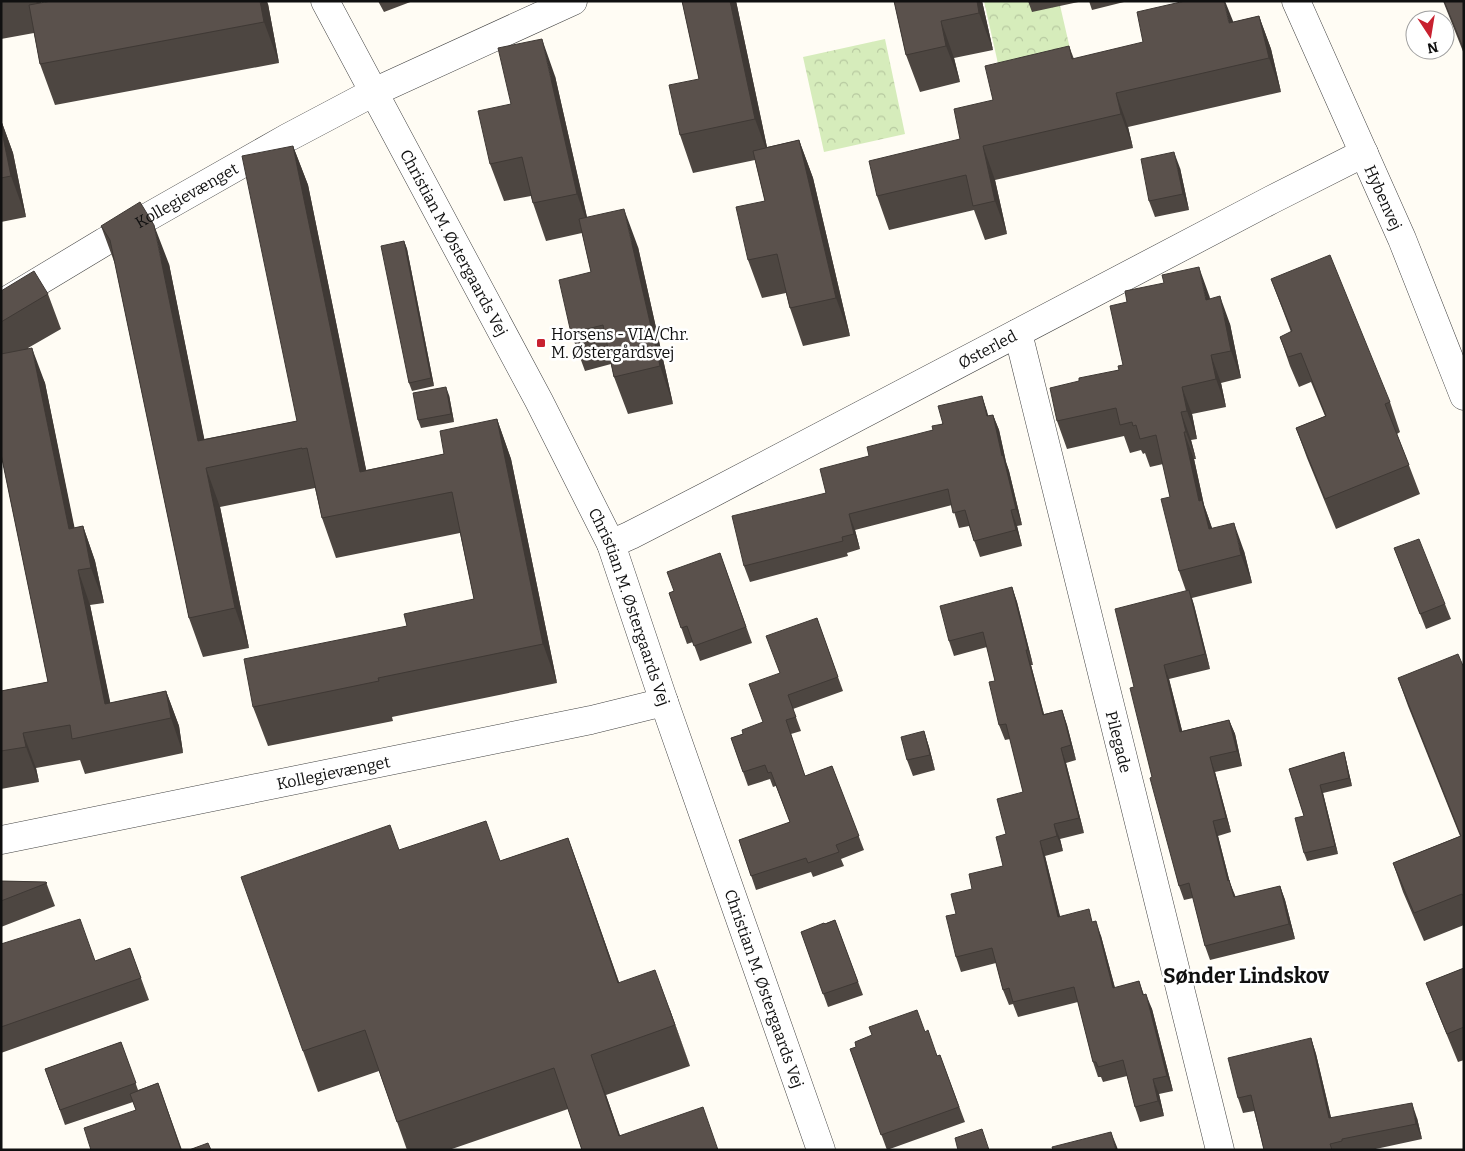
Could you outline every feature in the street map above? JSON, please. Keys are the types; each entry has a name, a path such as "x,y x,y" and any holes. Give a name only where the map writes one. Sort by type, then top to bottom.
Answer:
{"street":[{"name":"Christian M. Østergaards Vej","path":"325,1 539,401 610,544 821,1150"},
{"path":"374,92 574,1"},
{"name":"Hybenvej","path":"1296,1 1402,239 1464,396"},
{"name":"Kollegievænget","path":"1,304 177,200 374,92"},
{"name":"Østerled","path":"610,544 639,531 1364,153"},
{"name":"Pilegade","path":"1018,333 1220,1150"},
{"name":"Kollegievænget","path":"1,840 591,720 664,702"}],"green space":[{"path":"984,1 1059,1 1077,79 1005,95"},
{"path":"885,39 905,134 824,152 803,57"}],"building":[{"path":"51,1 260,1 264,22 40,64 29,5"},
{"path":"682,1 730,1 755,119 680,135 669,85 699,79"},
{"path":"894,1 977,1 979,13 941,21 946,46 906,55"},
{"path":"1185,1 1224,1 1229,23 1259,16 1269,58 1116,93 1121,114 983,146 995,201 973,206 966,175 877,196 869,161 960,139 954,109 993,100 985,66 1069,46 1072,59 1143,42 1137,12"},
{"path":"1444,1 1464,1 1464,50 1455,28 1455,10 1448,10"},
{"path":"542,39 577,194 533,203 522,157 490,164 478,111 511,104 498,48"},
{"path":"1,127 11,176 1,178"},
{"path":"799,140 836,298 790,308 777,254 748,260 736,207 765,201 753,151"},
{"path":"293,146 360,472 444,454 440,431 497,419 543,644 378,678 379,681 253,707 244,659 407,626 404,614 474,599 452,492 322,518 307,448 302,448 206,468 235,608 189,618 110,240 101,226 140,202 154,225 198,441 297,421 242,156"},
{"path":"1174,152 1183,194 1149,201 1141,159"},
{"path":"624,209 660,366 614,377 603,325 571,333 559,280 591,272 579,219"},
{"path":"404,241 431,378 409,383 381,246"},
{"path":"1330,255 1390,402 1385,404 1409,465 1325,499 1296,428 1326,416 1301,353 1288,357 1280,337 1292,331 1271,279"},
{"path":"1199,267 1206,300 1220,296 1231,351 1211,355 1216,379 1182,387 1187,411 1181,412 1199,501 1202,500 1209,529 1234,523 1241,555 1179,571 1161,499 1170,497 1156,435 1140,439 1136,425 1133,426 1132,422 1120,425 1116,408 1057,421 1050,388 1079,381 1079,378 1119,370 1118,366 1123,365 1110,306 1127,302 1125,291 1164,283 1162,275"},
{"path":"34,271 48,294 1,322 1,291"},
{"path":"32,348 69,529 83,526 91,568 78,570 105,704 166,691 171,718 72,739 70,725 23,733 26,747 1,751 1,691 48,682 1,454 1,354"},
{"path":"446,387 451,414 418,420 413,393"},
{"path":"982,396 987,416 993,415 1016,509 1011,510 1016,530 974,541 965,510 953,513 948,489 849,514 854,534 842,537 843,541 744,566 732,516 826,493 820,469 869,456 867,447 933,430 932,426 943,424 938,406"},
{"path":"1419,539 1445,604 1420,614 1394,548"},
{"path":"720,553 746,627 694,646 687,626 681,628 669,593 674,591 667,572"},
{"path":"1012,587 1043,715 1062,710 1071,745 1061,748 1079,818 1054,824 1057,836 1040,841 1058,917 1089,909 1092,922 1096,921 1113,988 1139,981 1143,995 1146,994 1167,1076 1153,1079 1158,1101 1135,1107 1123,1060 1098,1067 1096,1062 1093,1062 1074,987 1013,1002 1009,988 1003,990 992,948 956,957 946,916 956,914 951,894 972,889 969,874 1003,866 996,837 1006,834 997,799 1023,792 1006,724 999,725 989,682 995,681 983,632 949,641 940,606"},
{"path":"1189,590 1205,654 1164,665 1180,732 1229,720 1237,751 1210,757 1226,818 1213,821 1228,881 1234,897 1280,886 1289,924 1205,946 1189,883 1179,886 1150,778 1152,777 1130,688 1134,687 1115,609"},
{"path":"817,618 838,677 788,695 796,717 786,720 805,776 832,766 859,836 836,845 839,852 808,863 806,858 751,876 739,840 790,822 771,772 768,773 765,765 743,772 731,738 743,734 742,730 763,722 749,684 780,673 766,636"},
{"path":"1458,654 1464,668 1464,897 1462,894 1414,913 1393,863 1461,836 1398,678"},
{"path":"924,731 930,755 907,760 901,737"},
{"path":"1344,752 1349,778 1320,785 1335,846 1304,853 1295,818 1304,816 1289,769"},
{"path":"486,821 500,861 568,838 618,983 655,970 675,1025 591,1055 619,1136 703,1107 718,1150 582,1150 554,1068 397,1122 365,1030 303,1051 241,877 390,825 399,850"},
{"path":"1,881 46,882 47,883 1,901"},
{"path":"80,919 95,961 130,948 141,978 1,1027 1,944"},
{"path":"835,920 858,982 823,994 801,932"},
{"path":"1464,968 1464,1027 1447,1034 1426,983"},
{"path":"917,1010 925,1032 928,1030 937,1056 940,1055 959,1107 881,1135 850,1049 856,1047 855,1042 872,1035 869,1027"},
{"path":"1311,1038 1329,1118 1412,1103 1416,1124 1342,1139 1342,1141 1330,1144 1332,1150 1264,1150 1251,1095 1238,1098 1228,1058"},
{"path":"121,1042 136,1083 60,1110 45,1069"},
{"path":"158,1083 181,1150 91,1150 84,1128 136,1110 130,1094"},
{"path":"982,1129 989,1150 958,1150 955,1138"},
{"path":"1111,1132 1116,1150 1053,1150 1052,1147"},
{"path":"208,1143 211,1150 189,1150"}],"place":[{"name":"Horsens - VIA/Chr. M. Østergårdsvej","path":"541,343"}],"district":[{"name":"Sønder Lindskov","path":"1246,976"}]}
